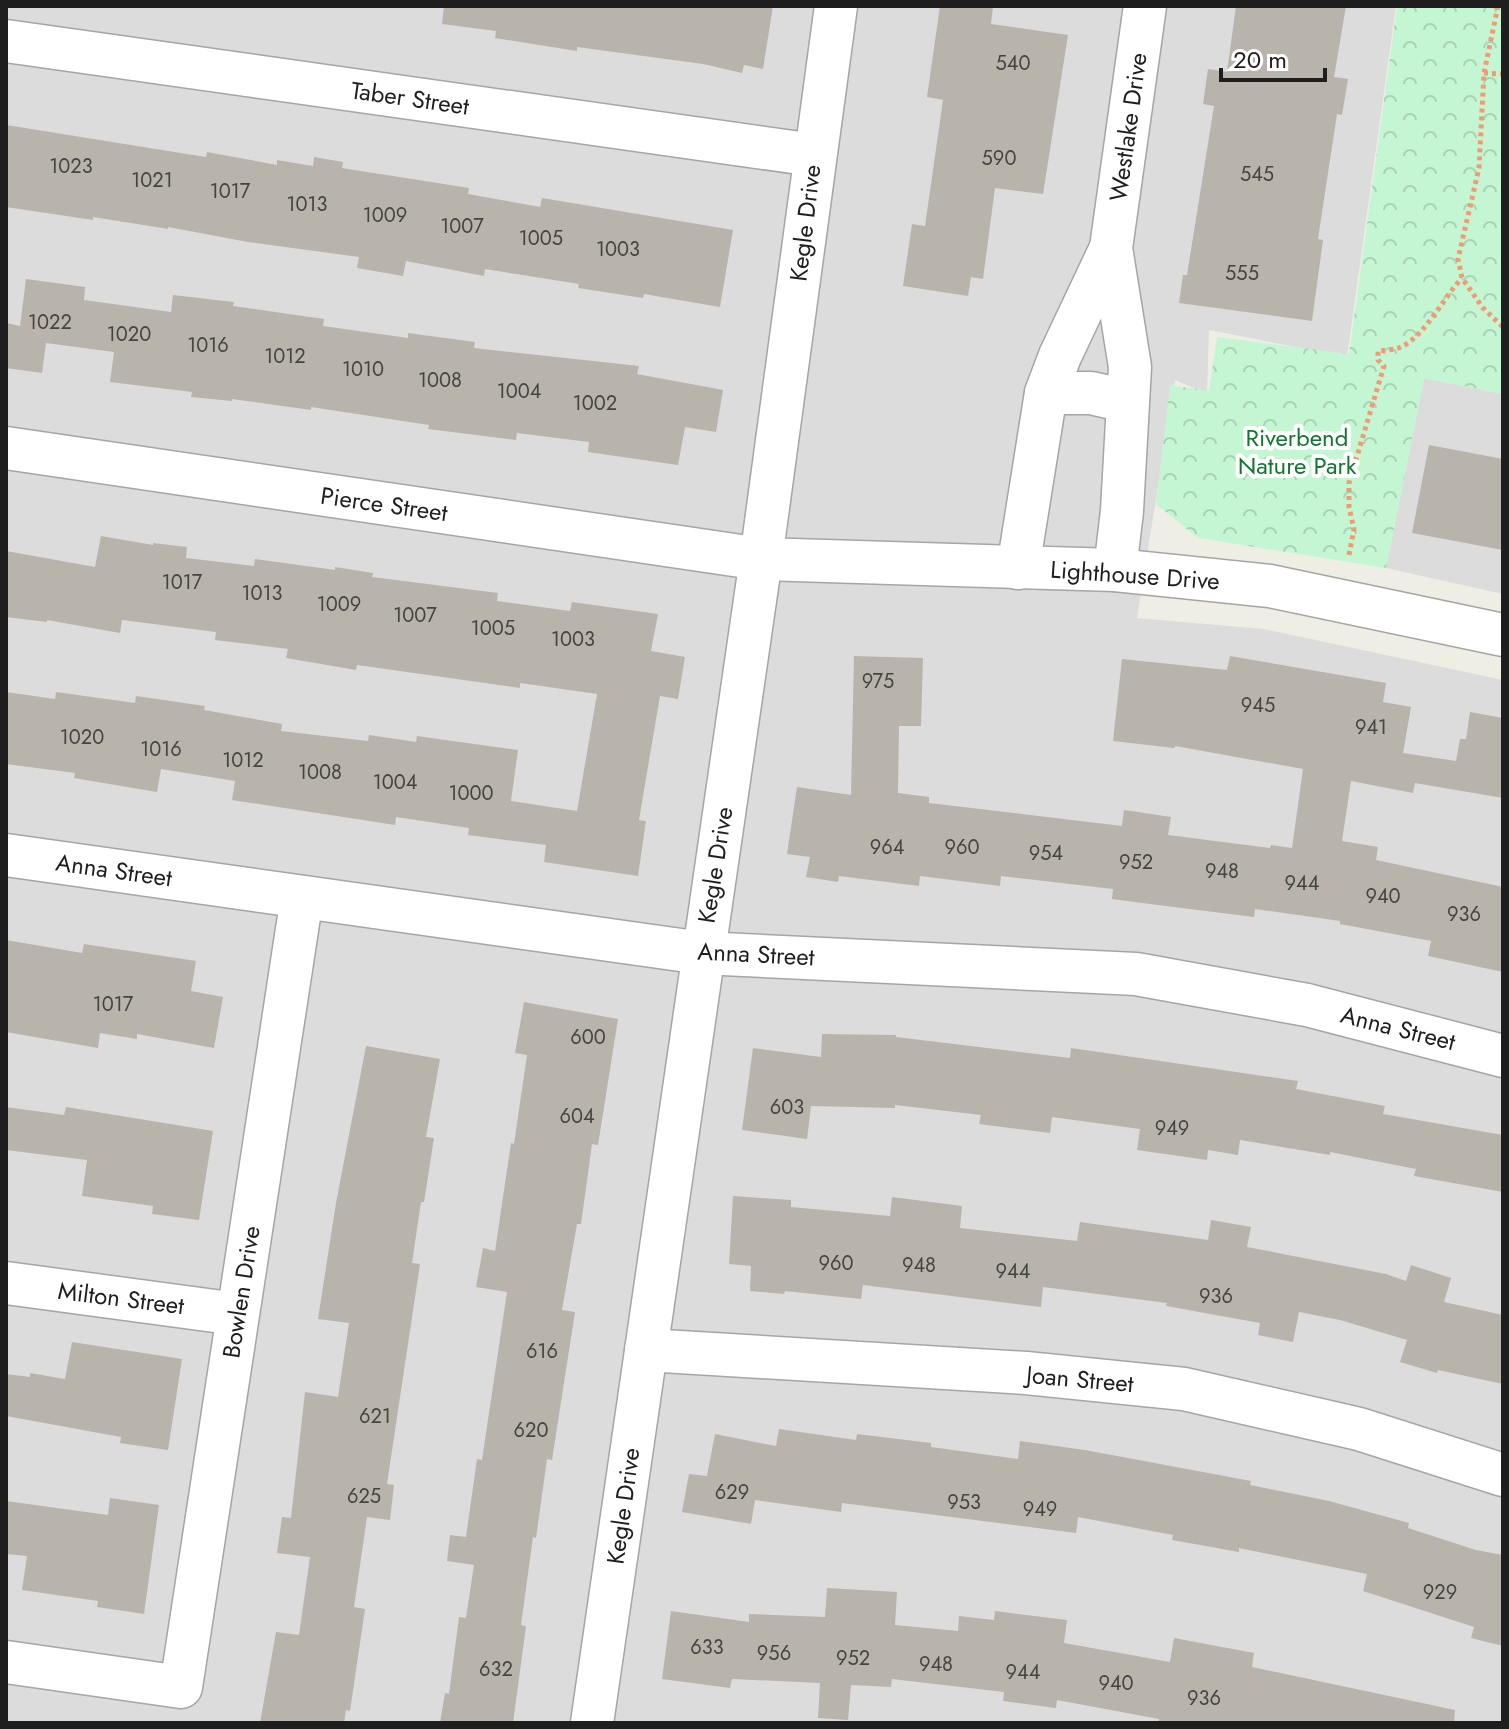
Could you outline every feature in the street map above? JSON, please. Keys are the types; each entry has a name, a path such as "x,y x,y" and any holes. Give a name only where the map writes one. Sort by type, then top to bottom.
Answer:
{"street":[{"name":"Kegle Drive","path":"592,1723 761,559 836,6"},
{"name":"Westlake Drive","path":"1115,570 1122,511 1130,367 1111,248 1145,6"},
{"name":"Taber Street","path":"6,41 814,155"},
{"name":"Westlake Drive","path":"1018,568 1046,393 1111,248"},
{"path":"1046,393 1091,393 1126,401"},
{"name":"Pierce Street","path":"6,448 761,559"},
{"name":"Lighthouse Drive","path":"761,559 1115,570 1270,586 1503,635"},
{"name":"Anna Street","path":"6,855 702,953 1136,974 1307,1005 1503,1056"},
{"name":"Bowlen Drive","path":"6,1662 181,1687 302,897"},
{"name":"Milton Street","path":"6,1283 237,1314"},
{"name":"Joan Street","path":"646,1350 1026,1373 1184,1389 1359,1429 1503,1475"}],"path":[{"path":"1498,6 1484,73 1479,168 1458,259 1462,278 1483,308 1503,327"},
{"path":"1484,73 1503,74"},
{"path":"1349,555 1354,529 1349,507 1349,483 1384,366 1378,360 1378,351 1403,346 1419,333 1448,292 1462,278"}],"shaded area":[{"path":"6,6 1396,6 1347,357 1209,330 1207,394 1175,380 1137,618 1264,629 1503,680 1503,1723 6,1723"},
{"path":"1424,378 1503,394 1503,594 1386,568"}],"green space":[{"name":"Riverbend Nature Park","path":"1397,6 1503,6 1503,394 1424,378 1386,568 1198,538 1156,504 1170,385 1209,391 1217,337 1349,354"}],"building":[{"path":"444,6 773,6 763,69 744,65 742,73 703,64 577,47 577,51 495,38 496,31 442,24"},
{"path":"940,6 993,6 991,24 1068,35 1043,194 995,188 983,279 971,277 968,296 903,286 912,224 925,226 943,100 927,97"},
{"path":"1236,6 1346,6 1334,77 1348,79 1342,115 1337,114 1318,239 1323,240 1312,321 1179,303 1183,275 1187,275 1214,106 1203,104 1208,69 1227,72"},
{"path":"6,125 206,157 207,152 277,165 277,160 313,166 314,157 343,162 342,168 469,188 468,194 540,207 542,198 733,230 720,307 644,294 643,298 578,288 579,284 485,269 484,276 406,261 403,276 357,268 359,257 248,242 168,227 6,207"},
{"path":"26,279 85,287 84,300 171,312 173,295 234,302 233,306 324,319 323,326 408,338 408,333 475,342 474,348 639,366 637,374 723,390 716,432 685,427 678,465 588,452 589,442 517,433 516,440 428,429 429,425 311,407 311,410 232,399 191,397 192,392 110,382 114,352 46,343 42,373 6,368 6,323 20,326"},
{"path":"1429,445 1503,459 1503,550 1412,533"},
{"path":"101,536 187,547 186,558 254,566 255,559 335,570 335,567 373,573 372,577 498,593 497,601 570,611 572,602 658,614 651,651 685,657 678,699 660,696 639,820 646,821 638,876 544,862 546,845 468,835 469,828 396,817 395,825 232,800 235,781 161,769 157,792 74,778 75,773 6,764 6,692 55,699 56,692 135,703 136,696 205,706 204,710 282,724 281,731 368,741 369,735 416,742 417,736 518,750 511,801 577,811 597,694 520,683 520,688 357,665 356,670 286,658 288,649 215,640 216,632 122,620 120,633 47,620 6,617 6,551 95,567"},
{"path":"854,656 923,658 921,726 899,726 898,793 929,797 929,803 1122,826 1124,810 1171,817 1168,835 1270,848 1271,845 1292,848 1303,769 1175,746 1113,741 1122,659 1227,670 1230,656 1386,683 1383,702 1411,707 1403,753 1456,761 1460,739 1466,739 1470,712 1503,718 1503,798 1415,783 1413,793 1351,781 1342,841 1378,847 1376,860 1503,887 1503,972 1428,956 1431,941 1340,924 1340,921 1255,909 1254,917 1112,899 1113,889 1001,876 1000,886 920,876 919,886 839,876 838,882 806,877 810,857 787,854 797,787 851,795"},
{"path":"6,940 82,953 84,944 196,961 191,991 223,997 214,1048 137,1034 137,1039 100,1033 98,1048 6,1032"},
{"path":"524,1002 618,1019 598,1145 592,1144 581,1224 577,1224 562,1310 575,1312 552,1460 547,1459 536,1538 533,1537 521,1625 526,1626 513,1723 440,1723 445,1693 449,1694 459,1617 466,1618 474,1565 447,1561 450,1535 466,1537 477,1459 482,1460 507,1292 476,1287 483,1248 495,1251 511,1143 514,1144 527,1055 515,1053"},
{"path":"822,1034 896,1035 1070,1058 1071,1048 1298,1081 1296,1089 1385,1106 1383,1114 1503,1135 1503,1192 1414,1176 1416,1169 1330,1152 1330,1155 1240,1140 1238,1155 1208,1150 1207,1160 1137,1150 1140,1129 1052,1117 1050,1133 979,1124 981,1115 895,1105 895,1108 811,1106 807,1139 742,1130 753,1048 821,1057"},
{"path":"366,1046 440,1059 426,1137 434,1138 412,1263 420,1264 387,1484 394,1485 390,1520 367,1517 354,1607 365,1609 350,1711 346,1710 344,1723 260,1723 276,1632 299,1635 310,1557 277,1553 282,1517 291,1518 305,1392 338,1397 349,1323 318,1319"},
{"path":"6,1107 64,1115 66,1107 213,1131 199,1220 152,1214 153,1206 82,1196 87,1160 6,1150"},
{"path":"733,1196 791,1200 791,1207 890,1216 892,1197 962,1206 960,1228 1077,1241 1080,1222 1208,1240 1211,1220 1251,1227 1247,1247 1386,1274 1406,1281 1411,1265 1451,1278 1444,1302 1503,1315 1503,1384 1438,1370 1437,1373 1400,1362 1407,1340 1340,1320 1299,1312 1293,1342 1258,1335 1260,1323 1166,1306 1167,1303 1043,1287 1041,1307 863,1285 861,1299 785,1291 784,1294 750,1291 751,1266 729,1264"},
{"path":"72,1342 182,1359 168,1450 120,1443 121,1437 6,1416 6,1374 30,1377 30,1373 65,1379"},
{"path":"779,1429 856,1440 857,1434 931,1443 931,1447 1018,1459 1020,1441 1085,1450 1251,1481 1250,1485 1329,1501 1409,1523 1408,1528 1476,1550 1503,1555 1503,1646 1471,1638 1474,1627 1363,1591 1367,1574 1239,1548 1239,1552 1172,1540 1173,1535 1078,1517 1076,1533 842,1503 841,1512 755,1500 751,1524 682,1512 689,1474 707,1476 715,1434 776,1446"},
{"path":"110,1498 159,1505 144,1614 97,1607 98,1601 22,1590 27,1556 6,1554 6,1501 108,1515"},
{"path":"827,1588 897,1592 895,1625 958,1631 959,1616 994,1620 995,1611 1067,1620 1064,1643 1170,1662 1174,1638 1254,1653 1252,1667 1455,1710 1454,1723 1158,1723 1159,1719 1057,1700 1056,1708 1003,1701 1004,1692 892,1679 891,1687 851,1685 848,1720 818,1718 820,1683 732,1679 730,1688 662,1679 671,1611 749,1622 749,1614 825,1617"}]}
